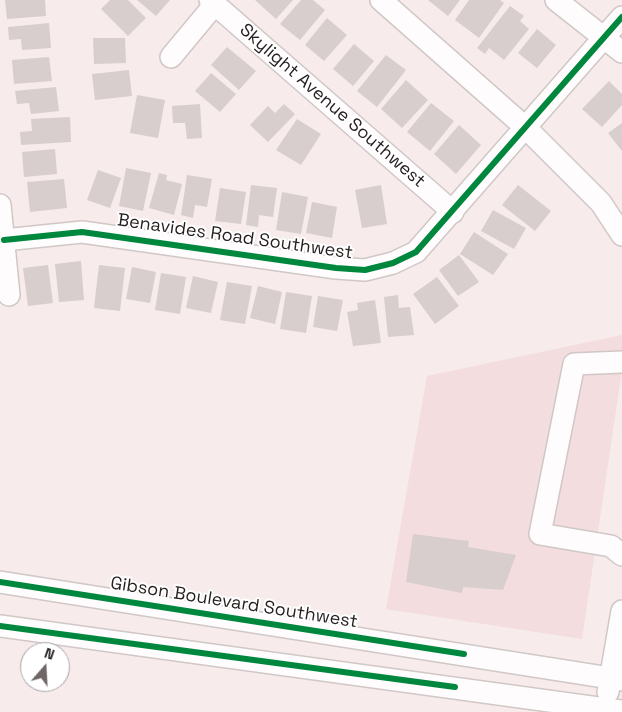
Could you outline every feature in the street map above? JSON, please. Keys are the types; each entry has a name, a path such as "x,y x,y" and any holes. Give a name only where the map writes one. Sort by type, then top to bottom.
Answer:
{"street":[{"path":"380,0 526,128 601,202 622,235"},
{"path":"556,0 622,52"},
{"path":"171,57 213,2"},
{"name":"Skylight Avenue Southwest","path":"213,2 454,212"},
{"name":"Benavides Road Southwest","path":"4,240 82,232 336,268 365,270 393,263 416,252 454,212 622,17"},
{"path":"0,205 10,295"},
{"path":"622,362 574,364 540,534 611,546 622,555"},
{"name":"Gibson Boulevard Southwest","path":"0,582 616,679"},
{"path":"0,626 611,710 616,679 622,611"}],"shaded area":[{"path":"622,335 622,370 582,639 386,609 427,376"}],"building":[{"path":"5,0 45,0 46,16 7,19"},
{"path":"110,0 128,0 146,18 128,36 101,9"},
{"path":"137,0 170,0 156,16"},
{"path":"255,0 293,0 276,19"},
{"path":"301,0 313,0 325,10 300,40 280,24"},
{"path":"428,0 460,0 448,16"},
{"path":"469,0 500,0 504,3 479,38 455,20"},
{"path":"510,6 524,16 520,21 529,29 504,60 489,48 485,54 477,48"},
{"path":"327,18 347,35 324,61 305,45"},
{"path":"49,23 51,48 22,50 21,39 9,40 8,27"},
{"path":"537,29 556,45 537,68 518,53"},
{"path":"93,38 125,38 126,63 94,64"},
{"path":"354,44 374,61 353,86 333,69"},
{"path":"227,47 256,71 239,90 211,65"},
{"path":"386,55 406,70 377,107 357,91"},
{"path":"49,57 52,81 14,84 12,60"},
{"path":"129,70 132,96 95,100 92,74"},
{"path":"211,73 236,94 220,112 195,91"},
{"path":"406,80 428,100 402,128 381,109"},
{"path":"609,81 622,94 622,105 602,127 582,109"},
{"path":"56,87 59,111 31,114 29,103 17,104 15,91"},
{"path":"137,95 165,100 158,138 130,133"},
{"path":"431,103 454,121 430,151 407,132"},
{"path":"200,104 202,138 187,139 185,123 173,123 172,106"},
{"path":"284,104 295,114 268,142 250,125 268,106 275,113"},
{"path":"70,117 71,142 21,145 20,132 32,131 31,119"},
{"path":"297,119 321,134 301,165 276,150"},
{"path":"622,123 622,151 608,133"},
{"path":"459,125 481,145 456,174 434,154"},
{"path":"55,149 57,174 24,177 22,152"},
{"path":"126,168 151,173 143,211 119,206"},
{"path":"98,170 121,178 110,208 87,200"},
{"path":"159,173 167,175 166,180 182,184 174,215 149,208"},
{"path":"187,175 212,179 207,207 195,205 193,218 181,215"},
{"path":"64,179 67,208 30,212 27,182"},
{"path":"251,185 277,188 273,217 259,215 258,227 246,225"},
{"path":"381,185 387,224 362,228 355,190"},
{"path":"518,185 551,211 535,231 502,205"},
{"path":"220,188 246,192 241,224 215,221"},
{"path":"282,192 308,197 301,234 276,230"},
{"path":"312,202 337,207 332,238 306,233"},
{"path":"493,210 526,228 514,249 481,231"},
{"path":"474,232 508,254 493,275 460,254"},
{"path":"459,255 479,282 458,296 439,270"},
{"path":"81,261 84,300 59,302 55,264"},
{"path":"48,265 53,303 28,306 23,268"},
{"path":"99,265 125,268 120,311 94,308"},
{"path":"132,267 156,272 150,303 126,299"},
{"path":"161,273 186,277 180,314 155,310"},
{"path":"193,276 218,282 211,313 186,308"},
{"path":"437,277 459,306 435,324 413,294"},
{"path":"227,282 252,286 245,324 220,320"},
{"path":"258,286 282,292 275,324 250,318"},
{"path":"286,292 312,296 306,333 280,329"},
{"path":"398,295 399,308 410,307 414,335 388,337 384,297"},
{"path":"318,296 343,300 337,331 313,327"},
{"path":"375,300 381,343 353,346 347,312 358,310 357,303"},
{"path":"413,534 469,541 468,547 516,555 503,590 463,587 462,593 406,582"}],"cycle path":[{"path":"4,240 82,232 336,268 365,270 393,263 416,252 622,17"},
{"path":"0,582 464,654"},
{"path":"0,626 455,687"}]}
